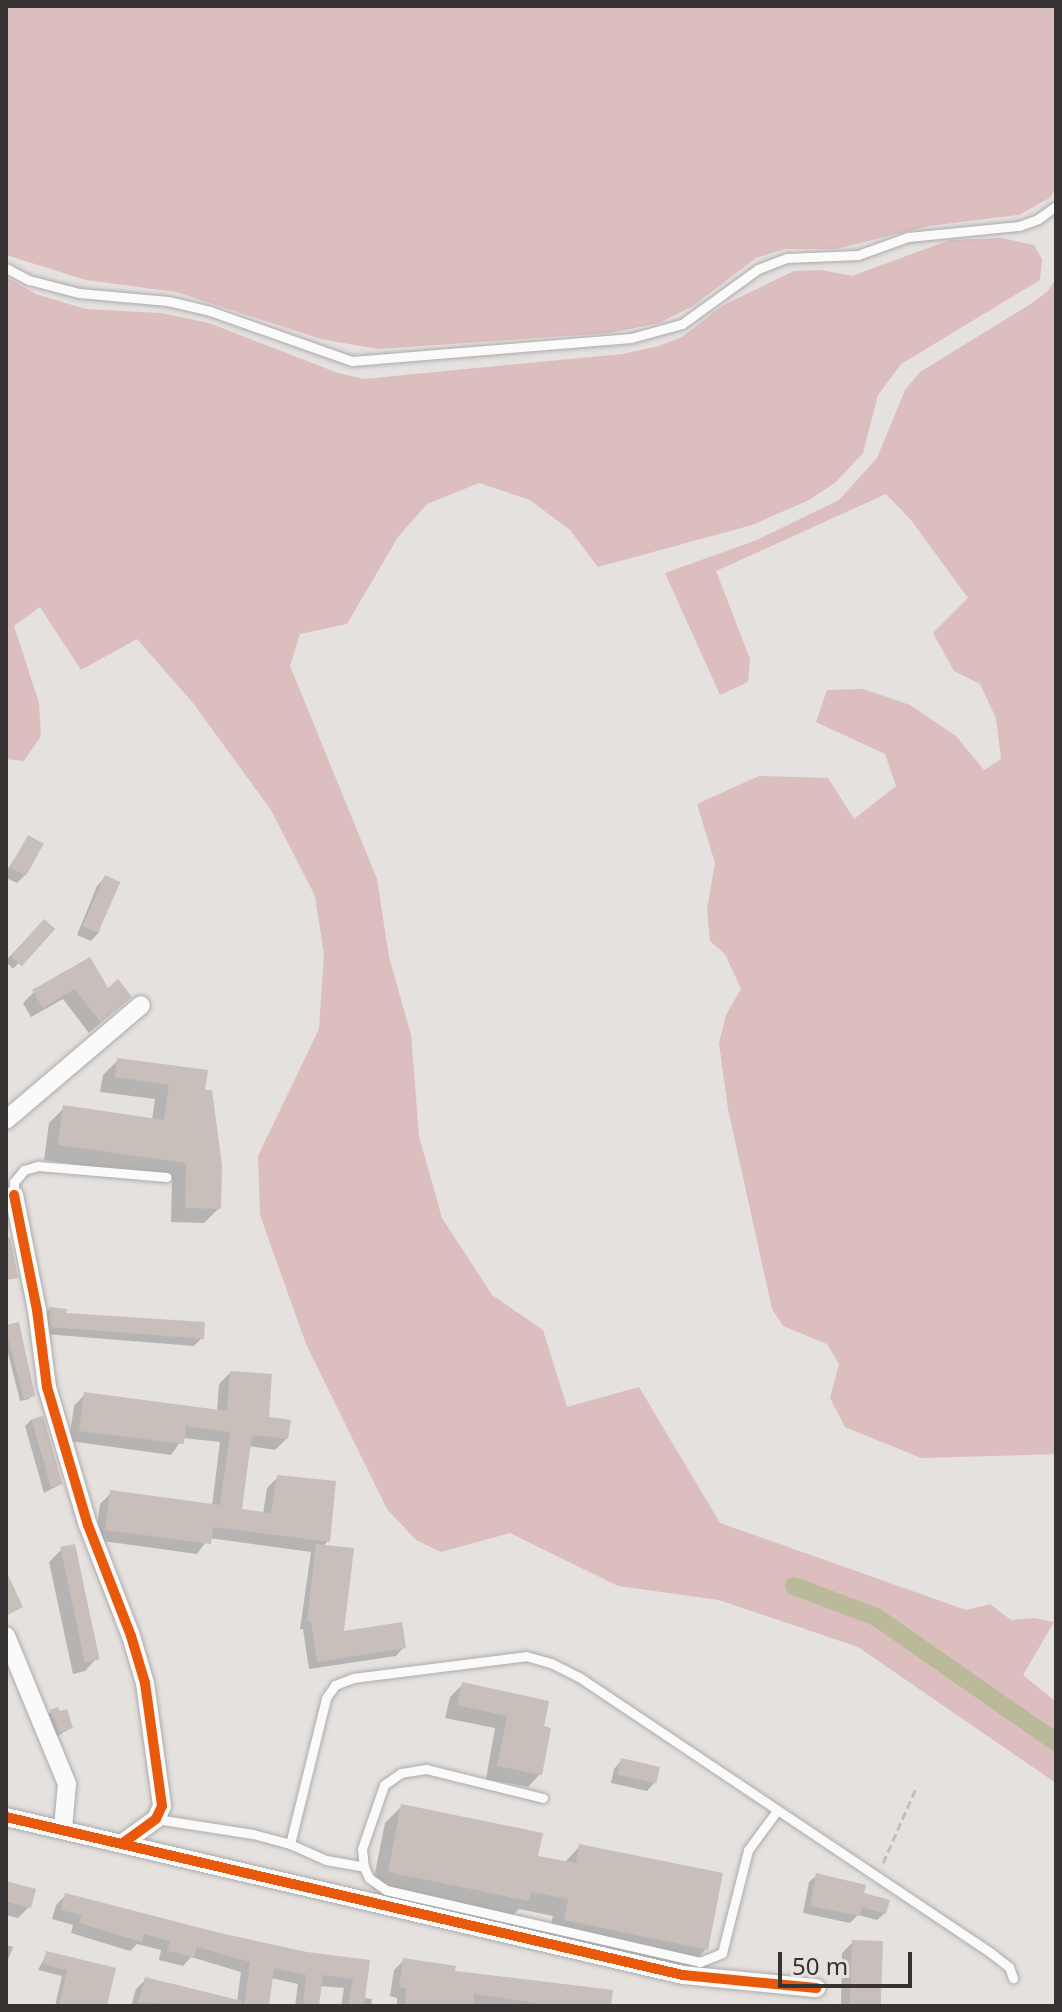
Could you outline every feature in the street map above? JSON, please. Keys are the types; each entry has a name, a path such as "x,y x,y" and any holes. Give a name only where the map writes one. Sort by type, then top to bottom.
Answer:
{"street":[{"path":"6,1120 141,1005"},
{"path":"14,1195 37,1310 47,1387 88,1525 131,1636 145,1683 163,1793 156,1819 123,1843"},
{"path":"6,1636 67,1784 63,1828"},
{"path":"6,1817 683,1975 816,1988"}],"lane":[{"path":"6,268 29,280 79,293 168,301 210,311 352,361 631,338 682,324 758,269 787,258 858,255 908,237 1019,226 1038,219 1056,206"},
{"path":"14,1195 14,1182 24,1170 38,1166 167,1177"},
{"path":"290,1844 326,1698 335,1685 353,1678 511,1656 551,1663 579,1677 776,1812 991,1953 1009,1967 1013,1978"},
{"path":"543,1798 426,1769 401,1773 384,1785 362,1849 364,1867 369,1878 386,1890 700,1962 722,1953 748,1850 776,1812"},
{"path":"156,1819 253,1834 290,1844 326,1860 364,1867"}],"path":[{"path":"877,1878 917,1786"}],"shaded area":[{"path":"6,6 1056,6 1056,185 1051,197 1019,215 929,226 836,249 785,249 756,258 693,306 659,323 610,333 378,349 321,339 176,292 86,280 6,255"},
{"path":"1001,238 1034,245 1042,259 1040,280 901,364 878,395 863,453 836,482 809,500 752,525 598,567 570,530 530,500 479,483 427,504 398,537 347,624 300,634 290,666 377,879 389,957 411,1035 419,1136 442,1218 492,1295 543,1330 567,1407 639,1387 720,1523 966,1610 990,1604 1011,1620 1035,1618 1054,1622 1023,1675 1056,1702 1056,1783 858,1647 719,1600 618,1586 510,1533 441,1552 416,1540 387,1509 306,1344 260,1215 258,1156 319,1029 324,955 315,896 271,810 193,703 137,639 81,670 40,607 14,626 39,703 41,736 24,761 6,759 6,277 36,294 85,309 161,313 209,323 338,373 364,379 622,354 659,346 682,337 722,306 794,271 821,270 852,276 950,240"},
{"path":"1056,279 1056,1454 921,1458 845,1427 830,1398 839,1364 827,1344 783,1326 772,1309 728,1109 719,1043 726,1015 741,989 725,954 710,941 707,909 715,863 697,804 759,776 828,778 854,819 896,786 885,754 816,722 827,690 863,689 910,705 956,736 984,770 1001,759 996,718 980,684 954,671 933,633 968,598 911,520 886,494 716,571 750,659 748,682 720,695 665,573 757,540 839,500 877,458 905,390 920,372 1029,305 1048,291"}],"building":[{"path":"28,835 44,844 26,876 10,867"},
{"path":"105,875 121,882 98,933 82,926"},
{"path":"44,919 55,929 22,966 11,956"},
{"path":"90,957 108,988 118,979 132,997 101,1023 75,989 43,1008 32,990"},
{"path":"117,1058 208,1070 205,1090 212,1090 222,1166 221,1209 185,1208 186,1163 58,1145 63,1105 164,1120 169,1085 115,1077"},
{"path":"10,1237 18,1278 6,1280 6,1238"},
{"path":"49,1307 67,1309 66,1313 205,1322 204,1339 51,1327"},
{"path":"19,1322 35,1396 24,1399 6,1331 6,1325"},
{"path":"230,1371 272,1374 269,1417 291,1420 288,1439 252,1435 242,1509 271,1513 277,1475 336,1481 330,1542 213,1527 211,1544 105,1530 110,1490 220,1505 230,1432 186,1426 184,1444 79,1431 84,1392 227,1411"},
{"path":"43,1416 63,1484 51,1488 31,1419"},
{"path":"75,1544 100,1659 85,1663 60,1547"},
{"path":"316,1544 354,1548 344,1631 402,1622 406,1648 317,1662 311,1622 307,1621"},
{"path":"6,1571 23,1607 6,1616"},
{"path":"462,1682 549,1701 544,1726 551,1728 542,1775 497,1766 507,1716 457,1705"},
{"path":"58,1707 60,1711 67,1709 73,1728 59,1733 50,1710"},
{"path":"621,1758 660,1767 656,1784 617,1775"},
{"path":"401,1804 543,1833 538,1856 576,1863 579,1844 723,1873 708,1950 564,1920 568,1899 531,1892 529,1901 388,1872"},
{"path":"816,1873 866,1885 864,1893 890,1900 886,1914 862,1907 860,1916 810,1906"},
{"path":"6,1881 36,1889 31,1908 6,1902"},
{"path":"65,1893 220,1933 307,1952 370,1960 364,2006 348,2006 353,1979 323,1975 319,2006 303,2006 306,1975 274,1968 269,2006 244,2006 250,1962 197,1947 194,1957 167,1951 170,1941 144,1934 142,1942 79,1923 82,1915 61,1910"},
{"path":"852,1940 883,1941 881,2006 850,2006"},
{"path":"46,1951 116,1968 107,2006 59,2006 67,1970 43,1964"},
{"path":"403,1958 456,1966 455,1971 613,1990 611,2006 556,2006 474,1994 474,2006 405,2006 406,1988 399,1987"},
{"path":"145,1977 242,2001 241,2006 138,2003"}],"waterway":[{"path":"794,1586 876,1617 1056,1742"}],"cycle path":[{"path":"14,1195 37,1310 47,1387 88,1525 131,1636 145,1683 162,1806 156,1819 123,1843"},
{"path":"6,1817 683,1975 816,1988"}]}
